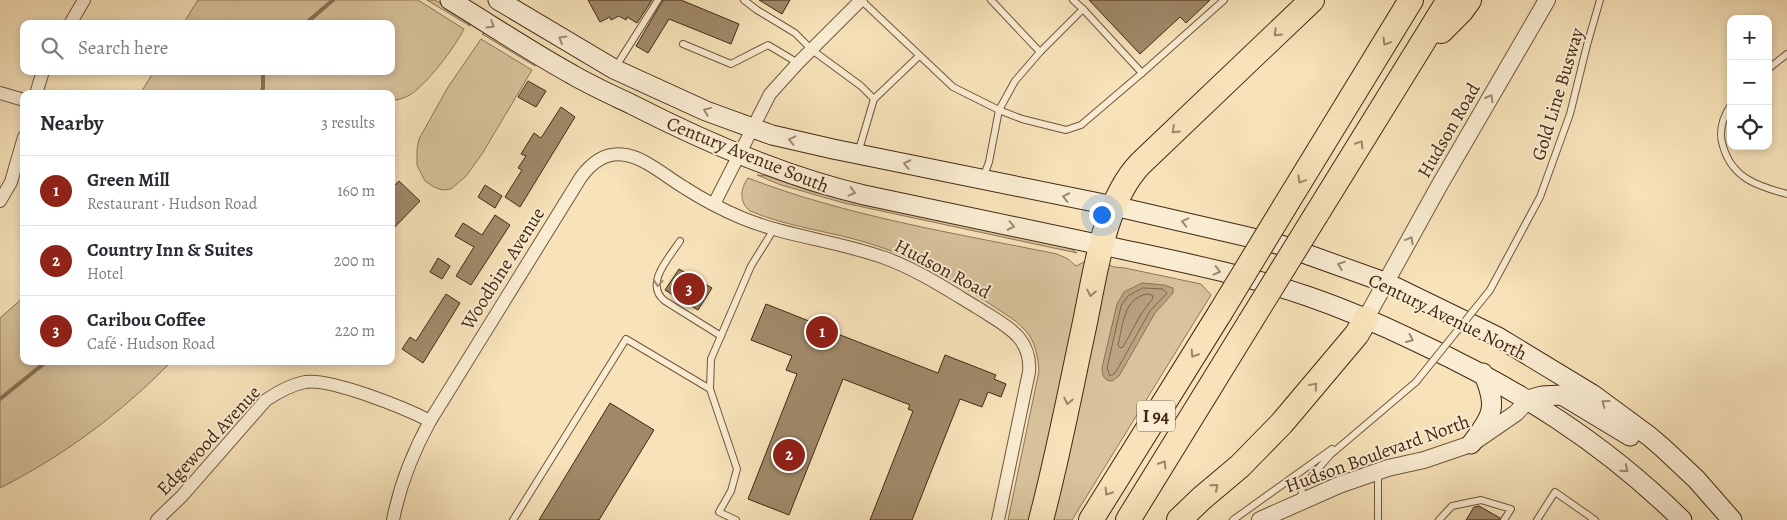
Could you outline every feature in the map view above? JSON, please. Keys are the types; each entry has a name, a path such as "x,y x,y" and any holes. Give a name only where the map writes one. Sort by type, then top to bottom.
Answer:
{"highway":[{"path":"1041,520 1102,245 1114,206 1126,182 1140,164 1312,0"},
{"name":"I 94","path":"1091,520 1411,0"},
{"name":"I 94","path":"1128,520 1449,0"},
{"path":"1413,58 1461,11 1469,0"},
{"path":"1179,520 1240,466 1282,423 1357,334 1366,318"}],"main road":[{"name":"Century Avenue South","path":"450,0 574,76 655,117 740,154 832,187 1102,245"},
{"name":"Century Avenue South","path":"498,0 614,69 706,111 752,129 858,154 1114,206"},
{"name":"Century Avenue North","path":"1114,206 1281,245 1386,283 1498,337 1583,388 1649,436 1696,479 1732,520"},
{"name":"Century Avenue North","path":"1102,245 1258,281 1306,296 1366,318 1483,373 1528,400 1604,452 1654,492 1682,520"},
{"path":"1471,444 1484,428 1492,405 1491,392 1483,373"},
{"path":"1528,400 1542,396 1562,395 1630,435 1696,479"}],"street":[{"path":"72,20 84,0"},
{"path":"714,204 770,94 861,0"},
{"name":"Hudson Road","path":"1366,318 1439,186 1547,0"},
{"path":"37,90 42,75"},
{"path":"0,93 20,99"},
{"path":"0,201 10,182 20,150"},
{"name":"Woodbine Avenue","path":"393,520 406,472 430,421 581,177 594,162 610,155 629,156 645,163 688,191 714,204"},
{"name":"Hudson Road","path":"714,204 742,218 774,229 867,252 898,263 928,278 971,304 1012,330 1022,340 1028,356 1029,372 998,520"},
{"name":"Edgewood Avenue","path":"157,520 182,496 266,400 294,385 307,382 340,386 430,421"},
{"name":"Hudson Boulevard North","path":"1260,520 1339,485 1471,444 1516,413 1528,400"}],"lane":[{"path":"614,69 658,0"},
{"path":"744,0 756,10 795,34 812,50 861,86 874,99"},
{"path":"861,0 953,87 999,110 1022,119 1066,130 1081,125 1224,0"},
{"path":"991,0 1040,52"},
{"path":"1072,0 1083,9 1142,73"},
{"name":"Gold Line Busway","path":"1300,501 1302,488 1330,454 1416,382 1490,290 1540,197 1570,114 1600,0"},
{"path":"982,180 989,162 999,110 1015,81 1040,52 1083,9"},
{"path":"684,44 731,64 768,44 798,64"},
{"path":"1772,66 1787,54"},
{"path":"858,154 874,99 919,56"},
{"path":"1727,112 1720,136 1726,157 1735,170 1759,186 1787,194"},
{"path":"736,520 720,512 731,491 737,469 710,389 711,359 751,266 774,229"},
{"path":"680,241 657,278 656,287 658,293 665,301 721,336"},
{"path":"513,520 626,339 710,389"},
{"name":"Gold Line Busway","path":"1233,520 1358,431"},
{"path":"1378,472 1378,520"},
{"path":"1537,520 1555,492 1595,520"},
{"path":"1439,520 1452,506 1481,500 1511,509 1504,520"}],"shaded area":[{"path":"198,0 418,0 464,29 447,55 424,83 410,95 395,101 395,90 142,90 152,75 395,75 395,20 186,20"},
{"path":"427,0 435,0 468,20 470,26"},
{"path":"488,32 537,62 535,66 482,34"},
{"path":"481,39 532,70 482,154 466,176 451,189 442,190 425,181 417,165 419,139 448,87"},
{"path":"757,175 767,176 810,191 858,203 1068,247 1077,253 844,203 781,185"},
{"path":"748,178 823,203 862,213 940,231 1057,254 1068,259 1076,266 1084,262 1086,268 1035,520 1008,520 1039,371 1035,347 1025,330 1011,318 961,286 931,269 884,248 779,221 750,211 742,200 743,187"},
{"path":"1107,264 1201,284 1211,295 1072,520 1047,520"},
{"path":"20,300 20,365 168,365 133,398 91,432 47,462 0,488 0,318"}],"water":[{"path":"1142,283 1164,285 1173,288 1173,293 1155,313 1119,376 1109,381 1104,377 1102,368 1117,304 1124,292"}],"building":[{"path":"588,0 652,0 637,23 627,17 626,20 619,16 611,20 610,17 600,22"},
{"path":"663,0 681,0 739,24 731,44 669,19 648,53 636,46"},
{"path":"759,0 790,0 782,14"},
{"path":"1089,0 1210,0 1186,23 1180,17 1140,54"},
{"path":"528,81 546,91 536,107 518,97"},
{"path":"561,107 575,117 520,207 505,197 522,170 518,168 526,156 521,154 534,133 541,138"},
{"path":"399,181 420,201 395,227 395,185"},
{"path":"485,185 502,196 495,208 478,197"},
{"path":"495,215 510,225 471,285 456,276 474,247 455,236 463,223 482,235"},
{"path":"438,258 450,266 442,279 430,272"},
{"path":"679,269 712,288 698,310 665,290"},
{"path":"446,294 460,303 423,363 402,349 410,337 416,341"},
{"path":"766,304 819,325 822,318 833,322 830,331 938,373 945,355 996,375 994,379 1006,384 1001,397 988,392 982,407 960,399 912,520 870,520 913,411 908,409 910,405 843,379 789,515 748,499 797,374 786,370 792,356 751,340"},
{"path":"610,403 654,430 599,520 539,520"},
{"path":"1479,506 1500,518 1499,520 1466,520 1474,507"}],"waterway":[{"path":"310,20 333,0"},
{"path":"262,90 263,75"},
{"path":"0,399 42,365"}],"place":[{"name":"Caribou Coffee","path":"689,289"},
{"name":"Green Mill","path":"822,332"},
{"name":"Country Inn & Suites","path":"789,455"}]}
